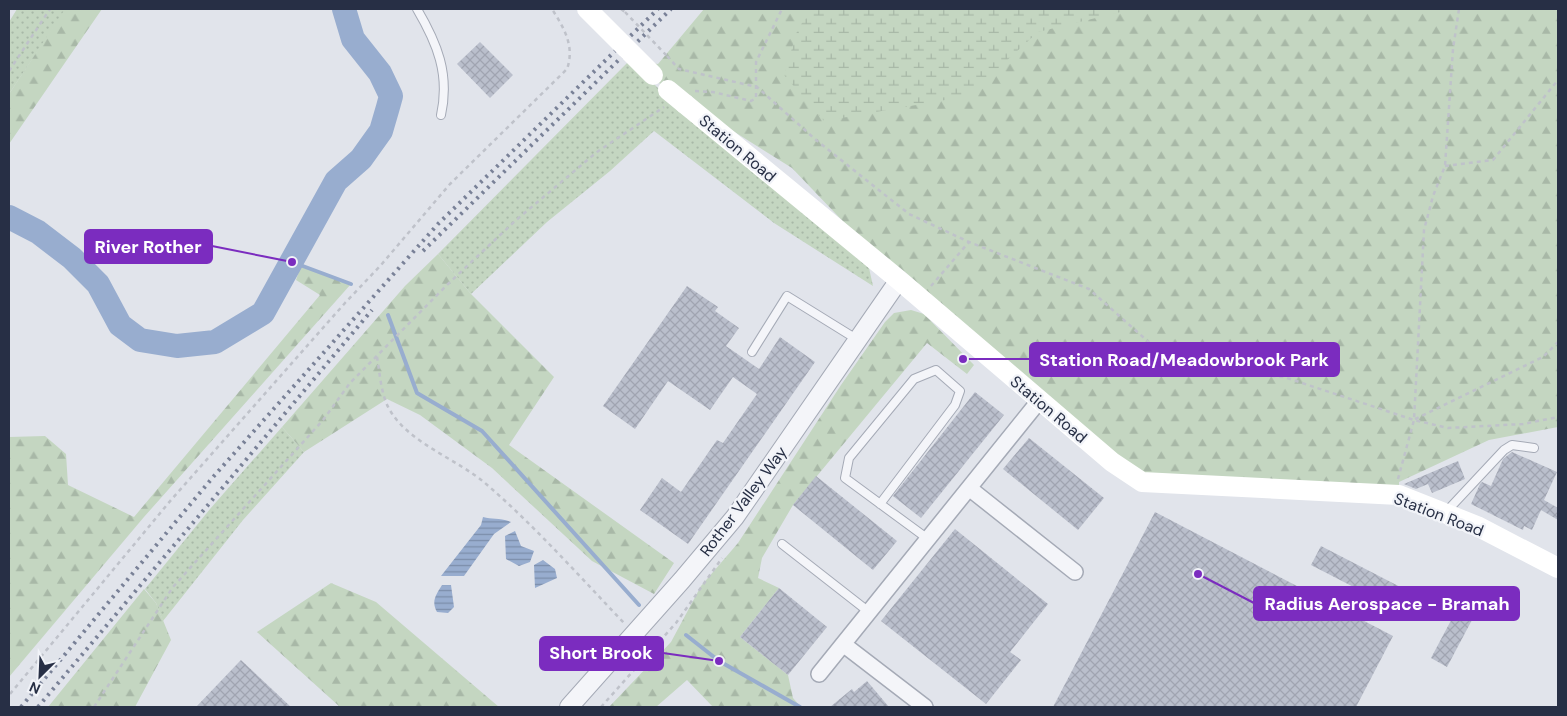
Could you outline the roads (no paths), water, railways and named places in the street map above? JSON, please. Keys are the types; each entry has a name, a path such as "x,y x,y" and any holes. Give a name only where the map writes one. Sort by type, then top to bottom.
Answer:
{"main road":[{"name":"Station Road","path":"587,9 678,98 899,280 1112,462 1142,482 1394,495 1477,526 1558,568"}],"street":[{"name":"Rother Valley Way","path":"569,707 635,634 735,517 899,280"},
{"path":"819,674 1039,401"},
{"path":"968,488 1074,572"},
{"path":"843,644 926,707"}],"lane":[{"path":"417,9 435,40 446,95 441,115"},
{"path":"752,352 787,296 858,340"},
{"path":"880,504 955,404 960,391 936,370 914,379 849,458 845,478 880,504 928,539"},
{"path":"1444,513 1504,450 1512,445 1534,448"},
{"path":"782,544 869,612"}],"water":[{"path":"483,517 511,522 494,534 464,576 441,576 481,525"},
{"path":"515,531 521,546 534,551 530,562 519,566 506,559 505,536"},
{"path":"543,560 555,569 557,578 535,588 534,565"},
{"path":"442,585 451,585 454,607 448,613 437,612 434,605 436,595"}],"waterway":[{"path":"9,217 38,232 72,258 98,284 120,325 140,340 177,346 215,342 263,313 336,181 361,159 381,131 391,96 380,73 353,39 344,9"},
{"path":"292,262 351,284"},
{"path":"388,315 417,393 482,431 639,605"},
{"path":"686,635 719,661 800,707"}],"railway":[{"path":"21,707 214,476 438,224 658,9"},
{"path":"423,251 671,9"},
{"path":"38,707 372,310"}],"place":[{"name":"River Rother","path":"292,262"},
{"name":"Station Road/Meadowbrook Park","path":"963,359"},
{"name":"Radius Aerospace - Bramah","path":"1198,574"},
{"name":"Short Brook","path":"719,661"}]}
